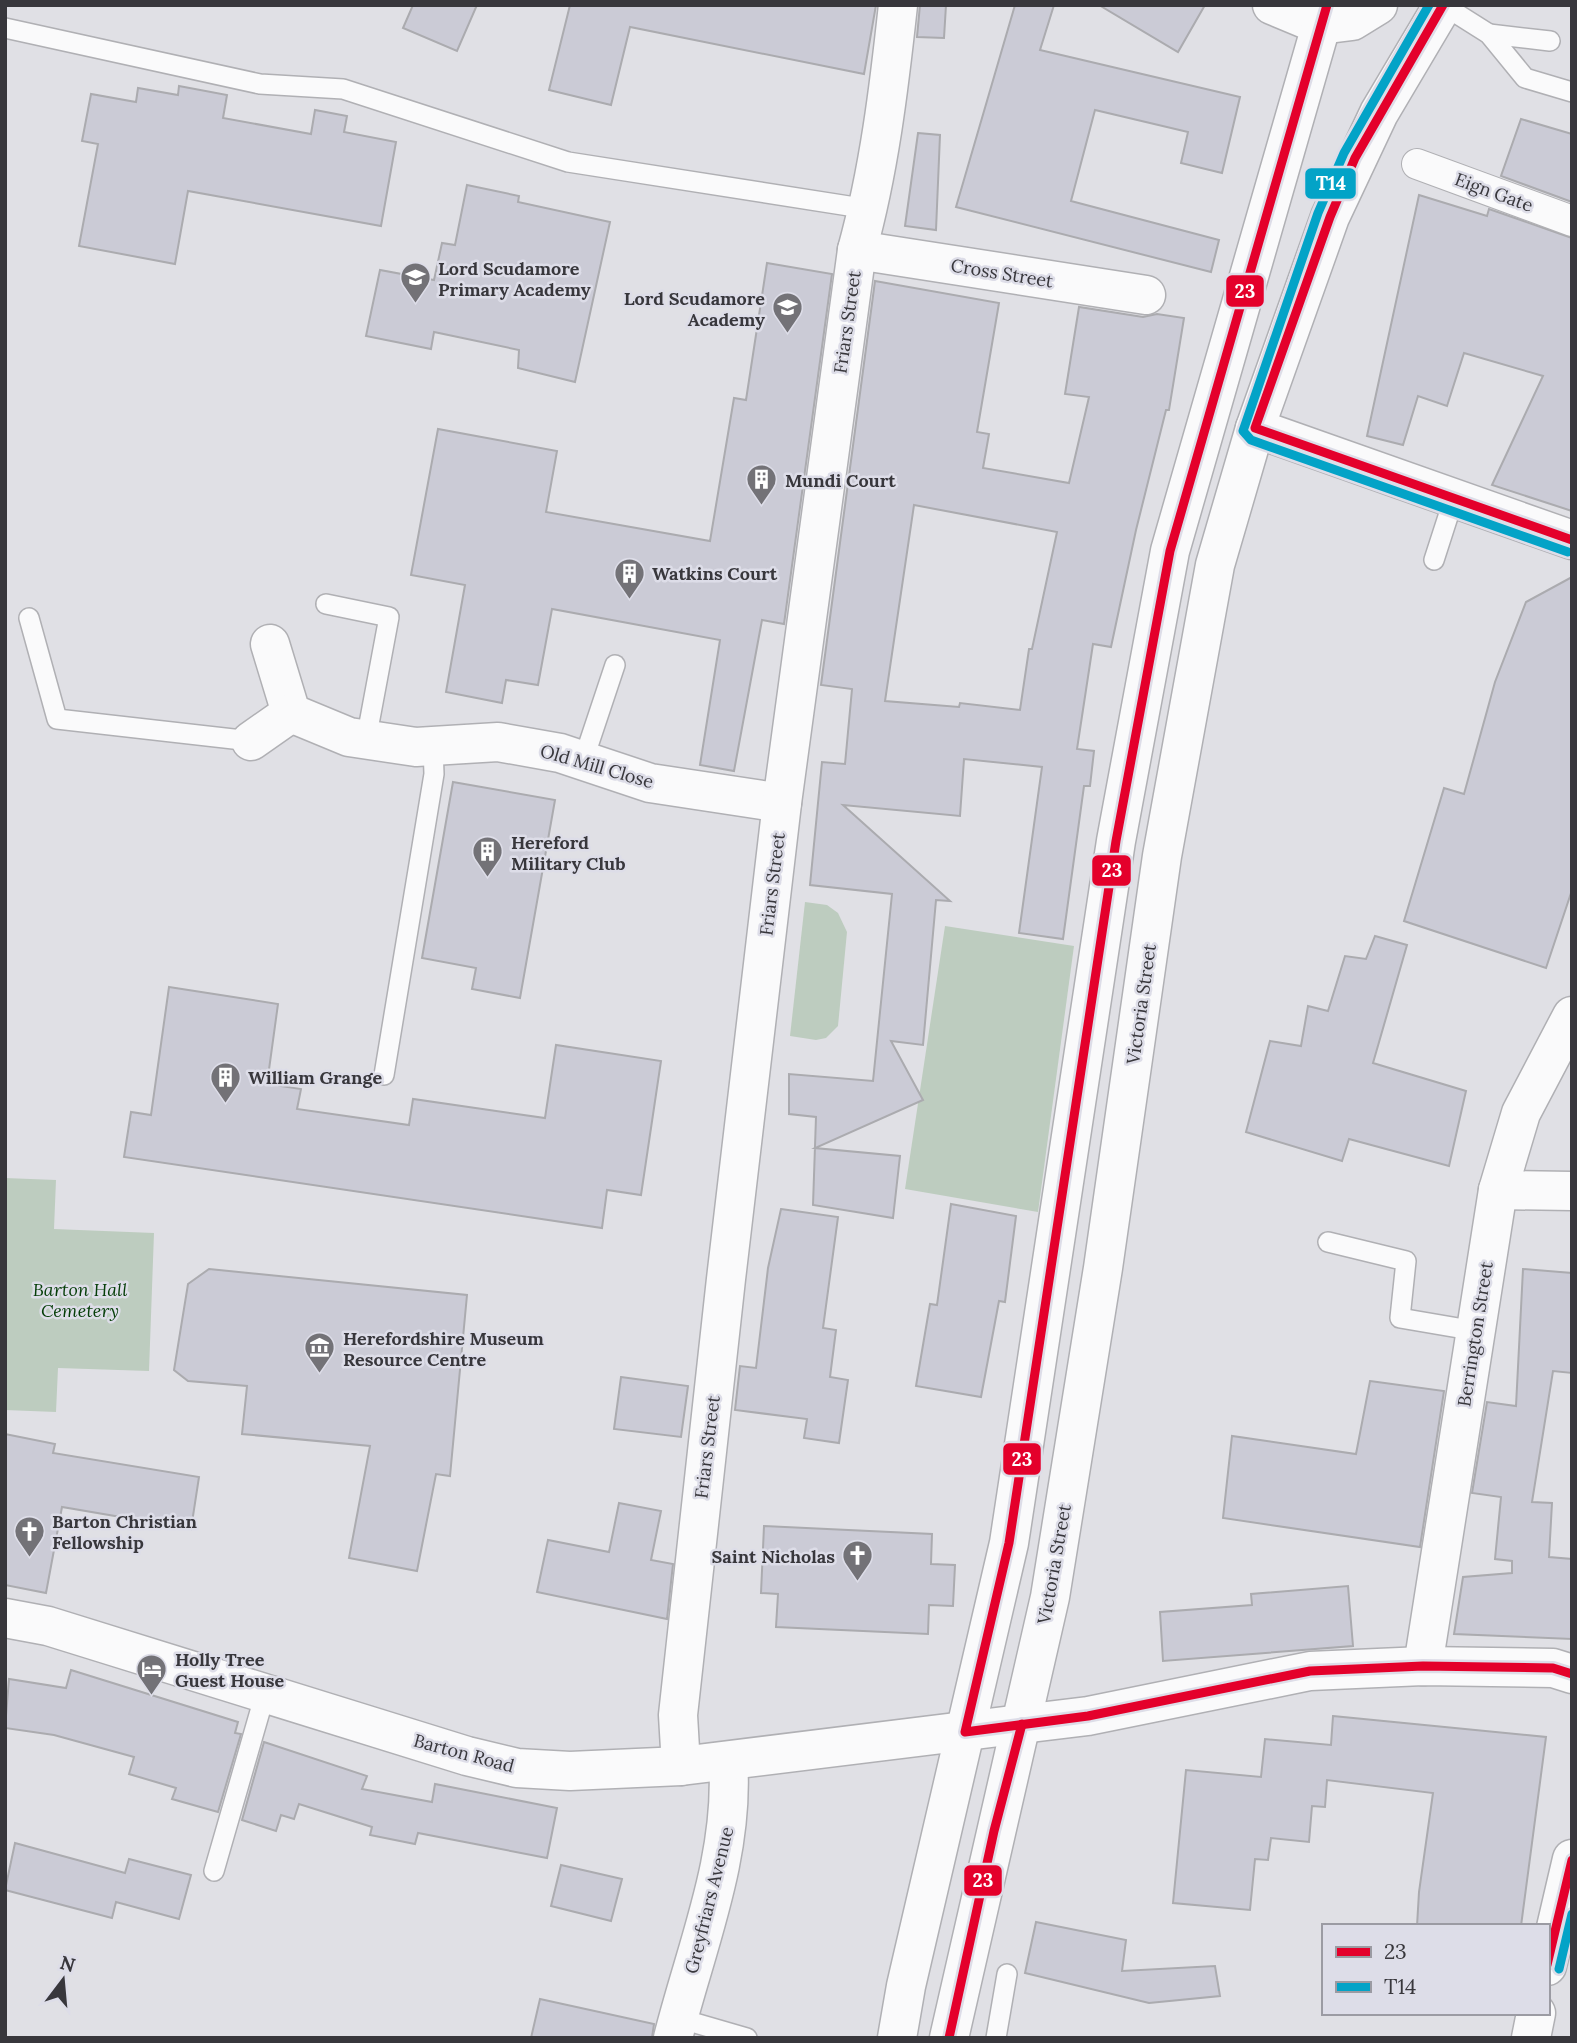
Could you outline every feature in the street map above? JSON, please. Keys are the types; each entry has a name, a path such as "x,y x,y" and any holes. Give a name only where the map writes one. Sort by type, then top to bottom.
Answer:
{"main road":[{"name":"Friars Street","path":"681,1766 678,1714 698,1523 782,803 857,250 868,209 891,76 898,5"},
{"path":"1272,5 1352,21 1378,5"},
{"name":"Victoria Street","path":"949,2038 1050,1597 1105,1255 1165,842 1215,565 1255,428 1330,217 1355,158 1443,5"},
{"path":"897,2038 906,1986 1009,1543 1116,841 1170,551 1324,15"},
{"name":"Cross Street","path":"857,250 1146,295"},
{"path":"1255,428 1572,540"},
{"path":"251,741 290,713 270,644"},
{"name":"Old Mill Close","path":"290,713 349,737 416,747 498,742 583,761 650,783 782,803"},
{"name":"Berrington Street","path":"1423,1666 1498,1190 1521,1113 1572,1016"},
{"path":"1498,1190 1572,1191"},
{"name":"Barton Road","path":"5,1618 48,1626 467,1756 517,1768 570,1771 681,1766 1088,1716 1310,1671 1423,1666 1553,1668 1572,1674"},
{"name":"Greyfriars Avenue","path":"676,2028 727,1839 731,1801 728,1761"},
{"path":"1549,1957 1572,1859"},
{"path":"1531,2038 1536,2015"}],"street":[{"name":"Eign Gate","path":"1416,164 1572,221"}],"lane":[{"path":"1443,5 1489,34 1525,78 1572,92"},
{"path":"5,28 260,84 343,89 568,162 868,209"},
{"path":"1489,34 1550,41"},
{"path":"1434,560 1454,498"},
{"path":"326,604 389,617 366,740"},
{"path":"29,618 57,719 251,741"},
{"path":"583,761 615,665"},
{"path":"384,1075 434,774 433,746"},
{"path":"1328,1242 1406,1261 1400,1318 1476,1331"},
{"path":"214,1871 265,1694"},
{"path":"996,2038 1007,1974"},
{"path":"676,2028 747,2038"}],"green space":[{"path":"805,902 827,905 838,913 847,932 838,1026 826,1038 816,1040 790,1036"},
{"path":"945,926 1074,946 1038,1212 905,1189"},
{"name":"Barton Hall Cemetery","path":"5,1178 56,1180 54,1229 154,1233 149,1371 58,1368 56,1412 5,1410"}],"building":[{"path":"413,5 477,5 457,51 403,28"},
{"path":"570,5 876,5 864,74 630,27 611,105 549,90"},
{"path":"920,5 946,5 944,38 917,37"},
{"path":"1015,5 1054,5 1040,50 1240,97 1222,173 1181,163 1188,132 1095,110 1071,201 1219,240 1211,272 956,207"},
{"path":"1099,5 1205,5 1178,52"},
{"path":"179,86 227,95 223,118 311,134 315,110 347,116 344,132 396,142 381,226 188,191 175,264 79,246 98,144 82,141 91,94 136,102 138,88 178,95"},
{"path":"1521,119 1572,134 1572,202 1501,176"},
{"path":"918,133 940,135 936,230 905,226"},
{"path":"467,185 519,196 518,202 610,222 575,382 518,368 519,350 434,332 431,349 366,336 380,270 434,280 442,243 455,245"},
{"path":"1419,195 1487,216 1489,209 1572,238 1572,511 1492,485 1543,376 1464,353 1447,406 1418,396 1403,445 1367,436"},
{"name":"Watkins Court","path":"767,263 832,274 784,624 762,620 734,771 700,765 720,640 552,609 538,685 506,680 502,703 446,692 465,585 411,575 438,429 557,451 546,512 710,541 734,398 746,400"},
{"path":"875,281 999,303 977,432 989,434 983,468 1069,483 1089,397 1065,394 1079,307 1143,317 1157,314 1184,318 1169,410 1166,410 1136,530 1111,647 1093,644 1077,749 1094,751 1090,786 1084,786 1063,939 1019,933 1042,767 964,759 960,816 843,805 950,901 936,900 923,1045 891,1041 923,1100 815,1148 900,1156 893,1218 813,1205 816,1117 789,1114 789,1074 873,1081 892,894 810,885 822,762 845,764 852,689 821,685","holes":["914,505 1057,532 1032,649 1029,649 1020,710 960,703 959,707 885,701"]},
{"path":"1572,577 1572,890 1546,968 1404,921 1444,788 1464,794 1495,682 1526,602"},
{"name":"Hereford Military Club","path":"453,782 555,800 520,998 472,989 476,968 422,958"},
{"path":"1375,936 1407,945 1373,1063 1466,1091 1449,1166 1349,1139 1342,1161 1246,1132 1270,1041 1301,1046 1308,1006 1328,1011 1345,956 1366,959"},
{"name":"William Grange","path":"169,987 278,1004 267,1084 301,1089 297,1109 409,1125 413,1099 545,1118 556,1045 661,1061 641,1195 607,1190 602,1228 124,1157 131,1112 151,1115"},
{"path":"951,1204 1016,1216 1005,1302 999,1301 981,1397 916,1386 930,1304 937,1305"},
{"path":"781,1209 838,1217 823,1328 836,1330 830,1377 848,1380 839,1443 804,1438 807,1419 735,1410 740,1366 756,1368 768,1268"},
{"name":"Herefordshire Museum Resource Centre","path":"209,1269 467,1295 450,1476 436,1474 417,1571 349,1558 370,1446 242,1434 247,1386 188,1381 174,1370 188,1284"},
{"path":"1523,1269 1572,1273 1572,1373 1553,1371 1532,1502 1552,1503 1549,1557 1572,1559 1572,1639 1454,1634 1463,1577 1512,1573 1512,1561 1495,1559 1501,1497 1472,1493 1487,1402 1516,1406"},
{"path":"621,1377 688,1386 681,1437 614,1429"},
{"path":"1370,1381 1444,1391 1420,1547 1223,1518 1232,1436 1356,1454"},
{"path":"5,1434 55,1444 53,1453 199,1477 191,1529 62,1507 46,1593 5,1585"},
{"path":"619,1503 661,1511 651,1560 673,1564 667,1619 537,1592 548,1540 609,1552"},
{"name":"Saint Nicholas","path":"764,1526 932,1534 931,1564 955,1565 953,1606 929,1605 928,1634 776,1627 778,1594 761,1593"},
{"path":"1348,1586 1353,1646 1163,1661 1160,1612 1252,1605 1251,1594"},
{"path":"71,1670 238,1722 235,1733 241,1734 218,1812 172,1799 176,1788 129,1774 134,1757 54,1735 5,1728 9,1679 66,1688"},
{"path":"1333,1716 1546,1737 1521,1924 1417,1924 1433,1793 1327,1780 1325,1807 1312,1806 1309,1842 1271,1838 1268,1860 1255,1859 1250,1910 1173,1903 1186,1770 1261,1777 1265,1739 1331,1745"},
{"path":"264,1742 367,1776 362,1789 432,1802 435,1784 557,1808 547,1858 418,1833 415,1844 370,1835 372,1827 299,1804 294,1819 281,1815 276,1831 242,1820"},
{"path":"15,1843 125,1873 129,1859 191,1875 179,1919 116,1902 112,1918 5,1890"},
{"path":"561,1865 622,1879 611,1921 551,1906"},
{"path":"1036,1922 1126,1940 1122,1971 1215,1966 1220,1996 1149,2003 1025,1973"},
{"path":"540,1999 654,2024 652,2038 531,2038"}],"transit line":[{"name":"23","path":"1327,5 1170,551 1116,841 1009,1543 965,1732 1088,1716 1310,1671 1423,1666 1553,1668 1572,1674"},
{"name":"T14","path":"1429,5 1344,153 1318,213 1243,431 1251,440 1568,552"},
{"name":"23","path":"1443,5 1355,158 1330,217 1255,428 1572,540"},
{"name":"23","path":"949,2038 994,1831 1022,1724"},
{"name":"23","path":"1549,1957 1572,1860"},
{"name":"T14","path":"1559,1969 1572,1914"}],"place":[{"name":"Lord Scudamore Primary Academy","path":"415,305"},
{"name":"Lord Scudamore Academy","path":"788,335"},
{"name":"Mundi Court","path":"762,507"},
{"name":"Watkins Court","path":"629,600"},
{"name":"Hereford Military Club","path":"488,879"},
{"name":"William Grange","path":"225,1104"},
{"name":"Herefordshire Museum Resource Centre","path":"320,1375"},
{"name":"Barton Christian Fellowship","path":"29,1558"},
{"name":"Saint Nicholas","path":"858,1583"},
{"name":"Holly Tree Guest House","path":"152,1696"}]}
